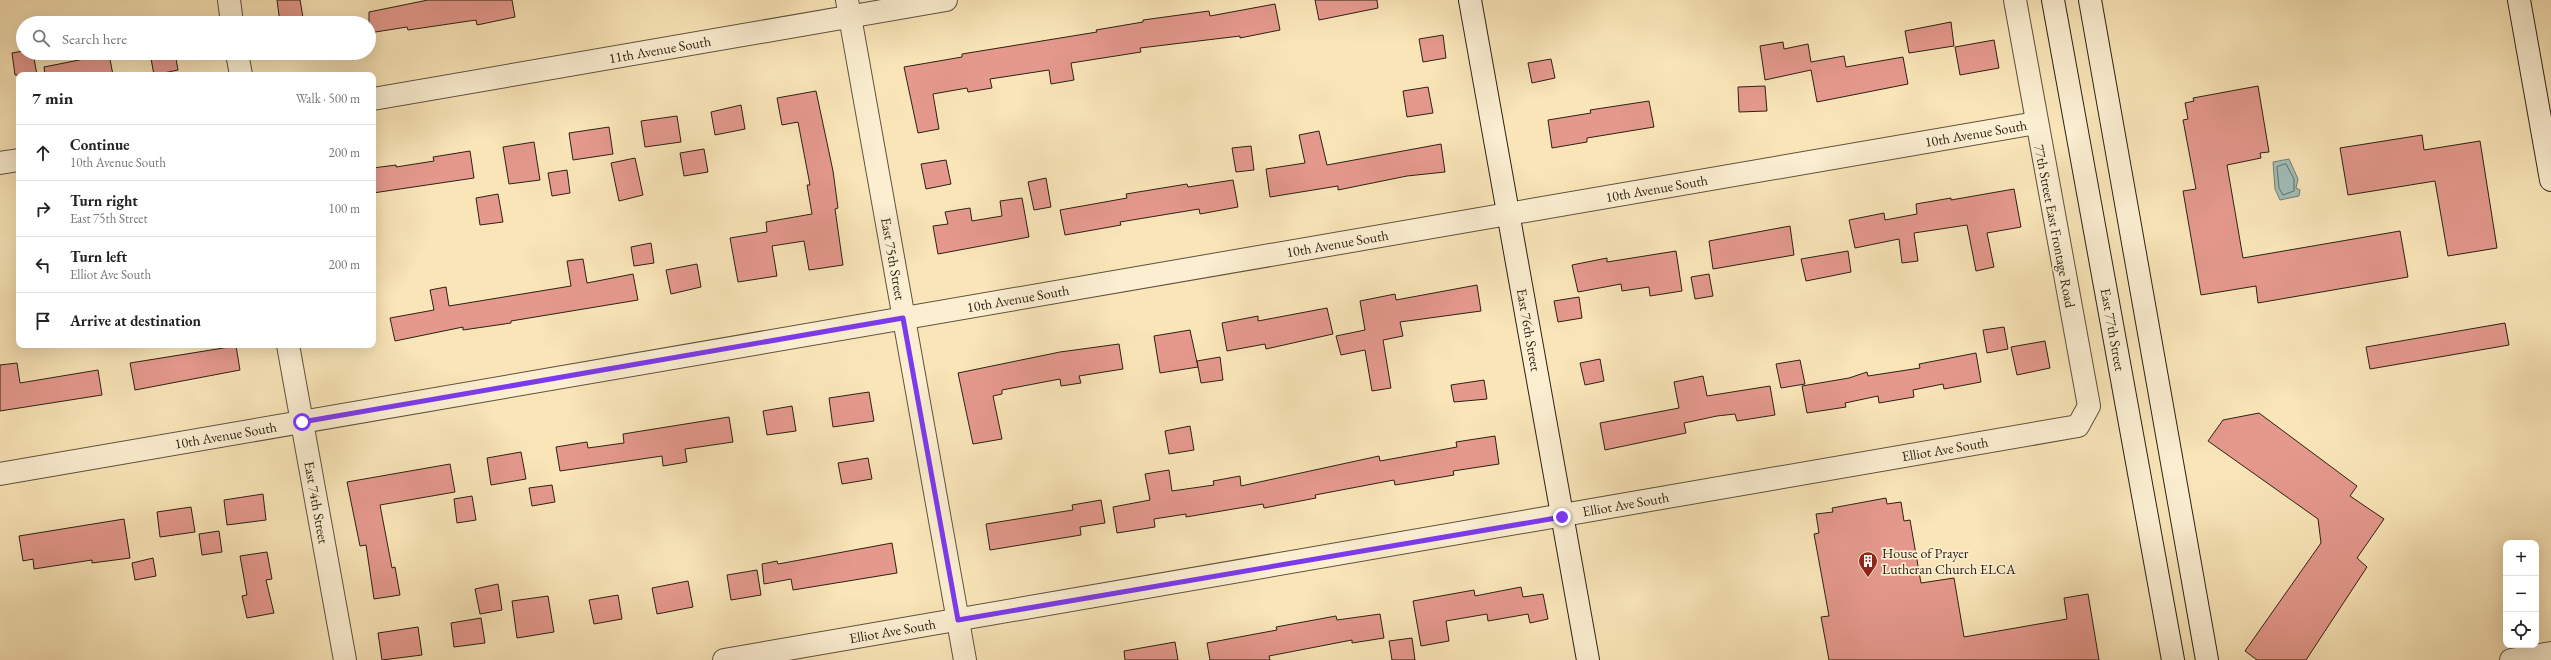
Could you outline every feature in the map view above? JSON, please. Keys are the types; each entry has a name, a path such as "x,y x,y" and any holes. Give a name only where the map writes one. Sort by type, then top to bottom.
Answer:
{"street":[{"path":"229,0 231,16"},
{"name":"11th Avenue South","path":"376,98 848,8 946,0"},
{"name":"East 76th Street","path":"1470,0 1588,660"},
{"name":"77th Street East Frontage Road","path":"2014,0 2089,406 2078,426"},
{"name":"East 77th Street","path":"2053,0 2173,660"},
{"path":"2090,0 2207,660"},
{"path":"2519,0 2551,180"},
{"name":"East 75th Street","path":"848,8 965,660"},
{"path":"238,60 240,72"},
{"name":"10th Avenue South","path":"0,474 2036,123"},
{"path":"0,163 16,160"},
{"name":"East 74th Street","path":"289,348 345,660"},
{"name":"Elliot Ave South","path":"724,660 1562,517 2078,426"},
{"path":"2511,660 2551,653"}],"water":[{"path":"2289,159 2298,179 2296,188 2300,190 2299,196 2280,200 2275,189 2273,162"}],"building":[{"path":"277,0 300,0 303,16 279,16"},
{"path":"428,0 512,0 515,17 477,25 476,20 408,30 407,27 376,32 376,16 369,16 369,12"},
{"path":"1315,0 1377,0 1378,8 1319,20"},
{"path":"1275,4 1280,30 1240,38 1240,36 1140,48 1141,52 1071,63 1074,80 1051,84 1049,70 990,79 992,88 968,92 967,88 933,94 939,129 918,133 904,67 962,57 962,54 1097,32 1096,30 1143,22 1143,20 1209,11 1210,16"},
{"path":"1951,22 1954,46 1909,53 1905,31"},
{"path":"1443,35 1446,58 1423,62 1419,39"},
{"path":"1994,40 1999,68 1960,75 1955,47"},
{"path":"1783,42 1784,49 1808,44 1811,62 1844,56 1846,67 1903,57 1908,84 1817,102 1811,70 1765,80 1760,46"},
{"path":"16,52 16,60 34,60 36,72 16,72 15,75 12,53"},
{"path":"1551,59 1555,78 1532,83 1528,63"},
{"path":"79,60 110,60 112,72 45,72 44,67"},
{"path":"151,60 176,60 178,70 168,72 153,72"},
{"path":"1765,86 1767,111 1739,112 1738,87"},
{"path":"2258,86 2269,152 2260,153 2261,158 2227,165 2243,258 2400,231 2408,277 2258,303 2256,286 2201,295 2183,191 2196,189 2183,120 2188,119 2185,103 2194,101 2193,98"},
{"path":"1428,87 1433,113 1407,117 1403,91"},
{"path":"816,91 833,171 838,208 835,209 843,265 809,270 804,241 772,246 777,276 738,282 730,238 767,232 766,222 812,214 807,185 810,185 798,122 782,125 777,98"},
{"path":"1649,101 1654,127 1587,138 1587,142 1552,148 1548,120 1591,113 1590,110"},
{"path":"741,105 745,129 715,135 711,112"},
{"path":"677,116 681,142 645,147 641,121"},
{"path":"609,127 613,154 573,160 569,133"},
{"path":"1319,131 1327,165 1441,144 1445,172 1407,176 1338,190 1338,186 1270,197 1266,169 1305,163 1299,135"},
{"path":"2422,135 2424,150 2480,141 2497,248 2448,256 2435,181 2348,195 2340,148"},
{"path":"534,142 540,180 509,184 503,147"},
{"path":"1251,146 1254,170 1236,172 1232,148"},
{"path":"704,149 708,172 684,176 680,153"},
{"path":"470,151 474,178 376,193 376,168 396,165 396,167 434,161 433,157"},
{"path":"635,158 643,195 619,201 611,163"},
{"path":"946,160 951,184 926,189 921,164"},
{"path":"567,170 570,193 552,196 548,173"},
{"path":"1046,178 1051,207 1034,210 1028,182"},
{"path":"1233,180 1238,207 1200,214 1199,209 1120,222 1121,225 1065,235 1060,210 1127,198 1126,194 1187,184 1188,187"},
{"path":"2014,189 2021,227 1987,233 1994,267 1976,271 1967,225 1914,233 1918,261 1902,263 1899,239 1855,248 1849,220 1884,213 1885,220 1917,214 1916,204 1951,198 1951,200"},
{"path":"498,194 503,222 480,225 476,198"},
{"path":"1022,198 1029,237 938,254 933,226 948,224 945,212 970,208 972,221 1002,216 1000,201"},
{"path":"1790,226 1794,255 1713,269 1709,241"},
{"path":"651,243 654,263 634,266 631,247"},
{"path":"1676,251 1682,291 1650,296 1649,287 1622,291 1621,284 1578,292 1572,265 1607,258 1607,262"},
{"path":"1848,251 1851,272 1806,281 1801,259"},
{"path":"583,259 587,283 633,274 638,300 511,321 511,323 463,330 463,327 395,341 390,318 434,310 430,290 446,287 449,306 571,286 567,261"},
{"path":"697,264 701,287 671,294 666,270"},
{"path":"1709,274 1713,296 1695,299 1691,277"},
{"path":"1477,285 1481,311 1400,322 1403,336 1383,340 1391,388 1372,391 1365,350 1341,355 1336,336 1365,330 1360,301 1395,294 1396,300"},
{"path":"1579,297 1582,318 1558,322 1554,301"},
{"path":"1327,308 1333,334 1266,349 1265,344 1227,351 1222,323 1258,316 1258,321"},
{"path":"2505,323 2509,345 2370,369 2366,347"},
{"path":"2004,327 2008,349 1987,353 1983,330"},
{"path":"1190,330 1198,367 1160,373 1154,336"},
{"path":"2045,341 2050,368 2017,375 2011,347"},
{"path":"1119,344 1123,369 1079,376 1081,383 1061,386 1060,379 1002,390 1002,394 993,396 1002,439 973,444 958,373 1060,352"},
{"path":"224,348 236,348 240,370 135,390 130,363"},
{"path":"1976,353 1981,382 1944,389 1943,384 1913,390 1914,397 1879,403 1878,396 1845,403 1846,407 1807,413 1802,386 1849,378 1867,372 1868,376 1920,368 1919,364"},
{"path":"1220,357 1223,380 1201,383 1197,361"},
{"path":"1600,359 1604,381 1585,385 1580,363"},
{"path":"1800,360 1805,384 1781,388 1776,364"},
{"path":"17,363 20,383 98,370 102,395 0,411 0,365"},
{"path":"1703,376 1707,396 1770,386 1775,415 1737,421 1735,414 1717,416 1684,423 1686,433 1605,450 1600,423 1679,408 1674,382"},
{"path":"1484,380 1487,399 1454,402 1451,385"},
{"path":"869,392 874,421 833,427 829,398"},
{"path":"792,406 796,431 767,435 763,411"},
{"path":"2259,413 2357,486 2350,496 2384,519 2357,558 2367,567 2306,660 2257,660 2245,651 2321,543 2318,519 2208,441 2223,420"},
{"path":"729,417 733,442 685,449 687,462 663,466 662,456 560,471 556,447 587,442 588,448 624,443 623,434"},
{"path":"1190,426 1194,450 1169,454 1165,431"},
{"path":"1495,436 1499,464 1453,471 1454,475 1395,485 1394,480 1315,495 1316,498 1264,508 1263,504 1186,517 1186,514 1154,519 1155,527 1117,533 1113,507 1150,500 1145,474 1169,470 1172,491 1214,485 1213,481 1240,476 1241,486 1379,456 1380,461 1457,447 1456,442"},
{"path":"521,452 526,479 491,485 487,458"},
{"path":"868,458 872,479 842,484 838,463"},
{"path":"450,464 455,492 380,505 392,568 395,567 400,595 374,599 366,545 360,546 347,482"},
{"path":"552,485 555,502 532,506 529,488"},
{"path":"263,494 266,520 227,525 224,500"},
{"path":"472,496 476,520 457,523 454,499"},
{"name":"House of Prayer Lutheran Church ELCA","path":"1886,498 1887,504 1901,502 1904,521 1910,520 1921,583 1954,578 1964,637 2067,619 2064,598 2088,594 2099,660 1829,660 1821,617 1829,616 1814,534 1819,533 1816,514 1833,512 1832,508"},
{"path":"1101,500 1105,523 1080,527 1081,535 990,550 986,524 1073,510 1072,505"},
{"path":"191,507 195,532 160,537 157,512"},
{"path":"124,519 130,558 92,563 92,560 34,569 33,559 23,561 19,536"},
{"path":"219,531 222,552 202,555 199,534"},
{"path":"892,543 897,573 793,590 791,579 764,584 762,564 777,561 778,564"},
{"path":"267,552 272,579 266,580 274,613 247,618 242,596 247,595 240,556"},
{"path":"153,558 156,576 135,580 132,563"},
{"path":"757,570 761,595 731,600 727,575"},
{"path":"688,581 693,607 657,614 652,588"},
{"path":"498,584 502,610 480,614 475,589"},
{"path":"1521,587 1523,597 1543,594 1548,619 1530,623 1528,614 1488,621 1487,614 1446,621 1449,641 1421,646 1413,601 1474,590 1475,596"},
{"path":"618,595 622,619 594,624 589,600"},
{"path":"548,596 554,632 517,638 512,601"},
{"path":"1380,614 1384,638 1352,643 1352,640 1269,656 1270,660 1210,660 1207,643 1277,630 1276,627 1336,616 1337,620"},
{"path":"481,618 485,643 454,647 451,623"},
{"path":"418,627 422,655 382,660 378,633"},
{"path":"1412,638 1415,660 1392,660 1389,641"},
{"path":"1175,642 1178,660 1125,660 1124,651"}],"place":[{"name":"House of Prayer Lutheran Church ELCA","path":"1868,578"}],"route":[{"path":"302,422 903,318 958,620 1562,517"}]}
